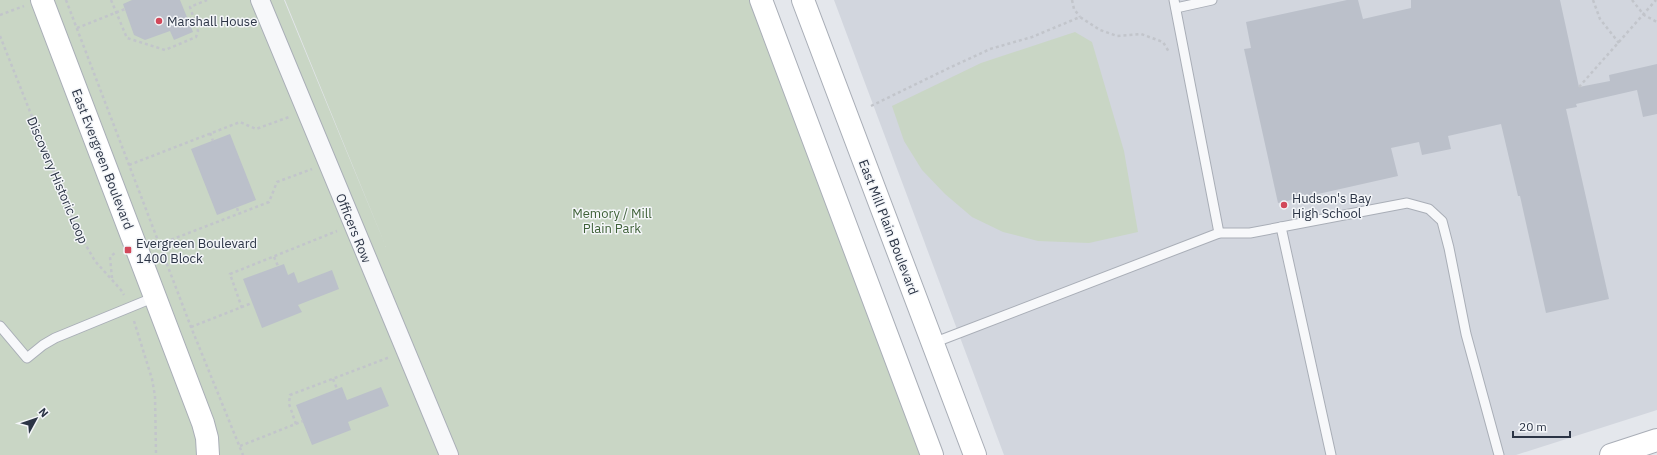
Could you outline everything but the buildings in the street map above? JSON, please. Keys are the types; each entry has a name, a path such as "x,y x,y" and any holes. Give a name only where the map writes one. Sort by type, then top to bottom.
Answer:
{"main road":[{"path":"760,0 932,455"},
{"name":"East Mill Plain Boulevard","path":"803,0 975,455"},
{"name":"East Evergreen Boulevard","path":"34,2 155,297 203,423 207,438 208,455"},
{"path":"1611,455 1635,451 1657,440"}],"street":[{"name":"Officers Row","path":"260,0 449,455"}],"lane":[{"path":"1212,0 1175,4 1220,233"},
{"path":"933,343 1220,233 1250,233 1407,203 1429,209 1442,221 1449,248 1466,334 1499,455"},
{"path":"1281,227 1330,455"},
{"path":"0,326 27,358 43,345 55,338 155,297"}],"path":[{"path":"66,0 191,327 243,455"},
{"path":"112,0 127,38 165,50 196,37 198,31 190,7 207,0"},
{"path":"1072,0 1074,9 1080,17 1100,30 1117,36 1141,34 1163,42 1170,52 1184,49"},
{"path":"1593,0 1600,19 1619,43"},
{"path":"1632,0 1644,15 1657,22"},
{"path":"1580,87 1656,0"},
{"path":"0,15 34,2"},
{"path":"77,28 125,10"},
{"path":"872,106 990,49 1032,37 1080,17"},
{"name":"Discovery Historic Loop","path":"0,36 77,230 95,261 122,290 130,307 152,379 156,455"},
{"path":"129,165 240,122 256,129 306,110"},
{"path":"210,134 213,141"},
{"path":"160,244 269,202 277,182 327,163"},
{"path":"236,208 239,214"},
{"path":"242,308 230,274 353,225"},
{"path":"112,278 110,257 119,251"},
{"path":"274,256 278,266"},
{"path":"191,327 252,303"},
{"path":"296,424 289,404 290,395 405,351"},
{"path":"333,379 337,389"},
{"path":"240,446 303,421"}],"shaded area":[{"name":"Hudson's Bay High School","path":"834,0 1657,0 1657,410 1516,455 1004,455"}],"green space":[{"name":"Memory / Mill Plain Park","path":"0,0 284,0 386,247 285,0 761,0 932,455 0,455"},
{"path":"1075,32 1092,42 1124,151 1138,232 1089,243 1038,241 1003,232 972,217 945,194 922,170 904,141 892,106 981,63"}],"place":[{"name":"Marshall House","path":"159,21"},
{"name":"Hudson's Bay High School","path":"1284,205"},
{"name":"Evergreen Boulevard 1400 Block","path":"128,250"}]}
